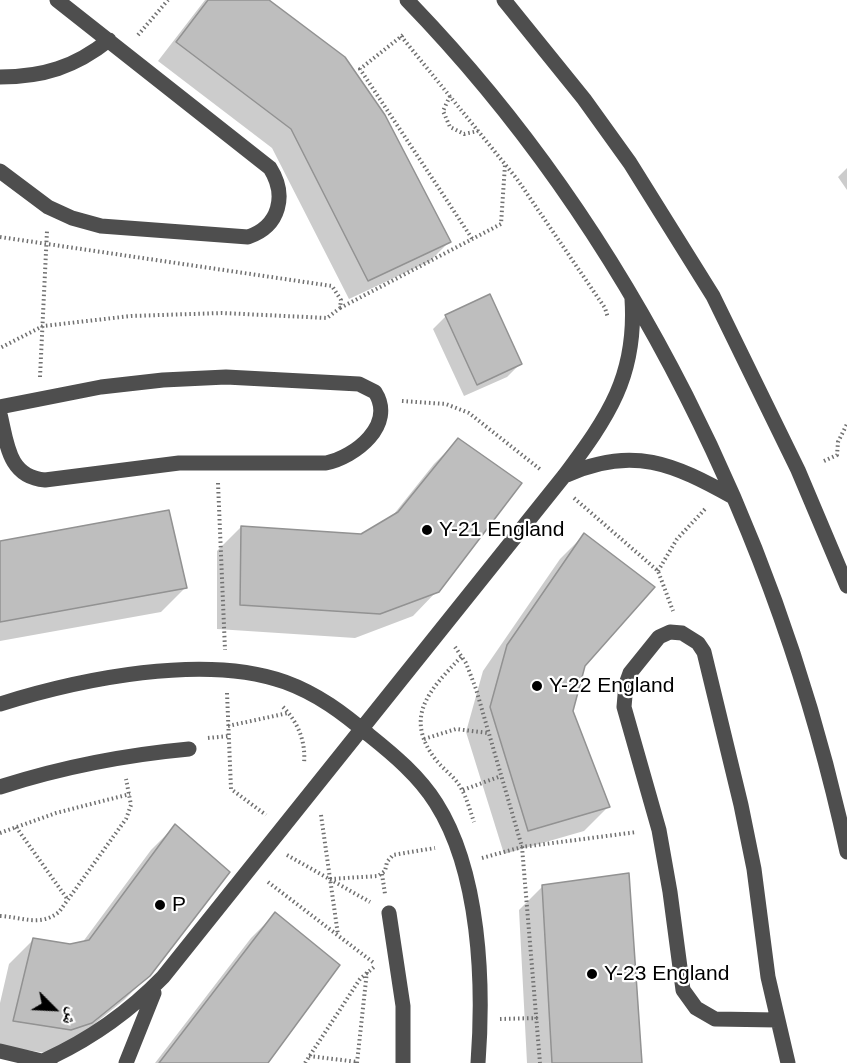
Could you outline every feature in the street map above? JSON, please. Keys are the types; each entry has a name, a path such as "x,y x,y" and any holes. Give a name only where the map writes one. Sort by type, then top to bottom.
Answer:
{"street":[{"path":"0,171 48,207 72,218 101,226 239,237 258,233 273,220 278,209 279,188 270,168 57,0"},
{"path":"407,0 519,132 567,198 632,299 696,415 733,496 792,650 816,728 847,852"},
{"path":"504,0 584,99 630,163 713,296 798,470 847,586"},
{"path":"0,77 43,74 67,67 89,56 109,40"},
{"path":"0,1051 48,1062 109,1026 138,1003 163,977 441,631 597,432 620,391 632,346 632,299"},
{"path":"0,407 26,404 39,399 101,387 163,380 226,377 359,384 368,387 380,400 380,417 370,437 350,455 338,460 312,464 179,463 45,480 27,477 14,464 0,414"},
{"path":"561,480 606,461 644,460 682,469 733,496"},
{"path":"777,1020 715,1018 696,1008 688,1000 683,990 670,891 659,830 627,718 624,695 630,673 650,645 658,637 670,632 682,633 698,643 704,652 752,859 777,1020 788,1063"},
{"path":"0,704 40,691 132,674 226,672 256,674 294,686 339,710 414,775 435,802 457,845 464,864 476,945 478,1063"},
{"path":"0,787 74,766 119,757 189,749"},
{"path":"389,913 403,1006 403,1063"},
{"path":"126,1063 146,1009 163,977"}],"path":[{"path":"124,52 168,0"},
{"path":"424,18 360,69 472,240"},
{"path":"401,36 505,165 604,308 610,322"},
{"path":"450,96 443,111 450,127 464,134 478,131"},
{"path":"0,348 42,326 166,314 222,313 327,318 340,308 501,224 505,165"},
{"path":"39,399 48,207"},
{"path":"0,237 332,286 340,295 340,308"},
{"path":"380,400 434,402 458,408 480,421 561,480 658,571 682,633"},
{"path":"824,461 837,455 838,442 847,424"},
{"path":"658,571 677,539 706,507"},
{"path":"441,631 472,676 522,847 540,1063"},
{"path":"461,657 427,695 421,714 423,739 436,761 463,790 475,824"},
{"path":"226,691 233,690"},
{"path":"278,703 288,712 303,739 303,769"},
{"path":"228,726 288,712"},
{"path":"423,739 456,729 489,734"},
{"path":"0,916 45,921 59,912 68,900 126,819 131,805 119,757"},
{"path":"463,790 501,776"},
{"path":"316,786 338,936"},
{"path":"0,833 56,813 130,794"},
{"path":"268,816 274,812"},
{"path":"16,827 68,900"},
{"path":"464,864 522,847 659,830"},
{"path":"269,845 389,913"},
{"path":"330,879 378,876 385,871 387,862 393,855 457,845"},
{"path":"483,846 487,857"},
{"path":"250,868 377,965 368,971 305,1063"},
{"path":"309,1056 358,1063 368,971"},
{"path":"479,1020 538,1018"}],"building":[{"path":"208,0 269,0 345,57 385,115 451,242 368,281 291,129 176,42"},
{"path":"490,294 522,364 477,385 445,315"},
{"name":"Y-21 England","path":"458,438 522,483 439,592 380,614 240,605 241,526 361,534 398,512"},
{"path":"169,510 187,588 0,622 0,541"},
{"name":"Y-22 England","path":"584,533 655,587 585,666 573,711 610,807 528,831 490,707 507,645"},
{"name":"P","path":"175,824 230,872 150,976 92,1023 71,1030 13,1021 33,938 70,944 89,940"},
{"name":"Y-23 England","path":"629,873 642,1063 552,1063 542,885"},
{"path":"275,912 340,965 268,1063 159,1063"}],"place":[{"name":"Y-21 England","path":"427,530"},
{"name":"Y-22 England","path":"537,686"},
{"name":"P","path":"160,905"},
{"name":"Y-23 England","path":"592,974"}]}
